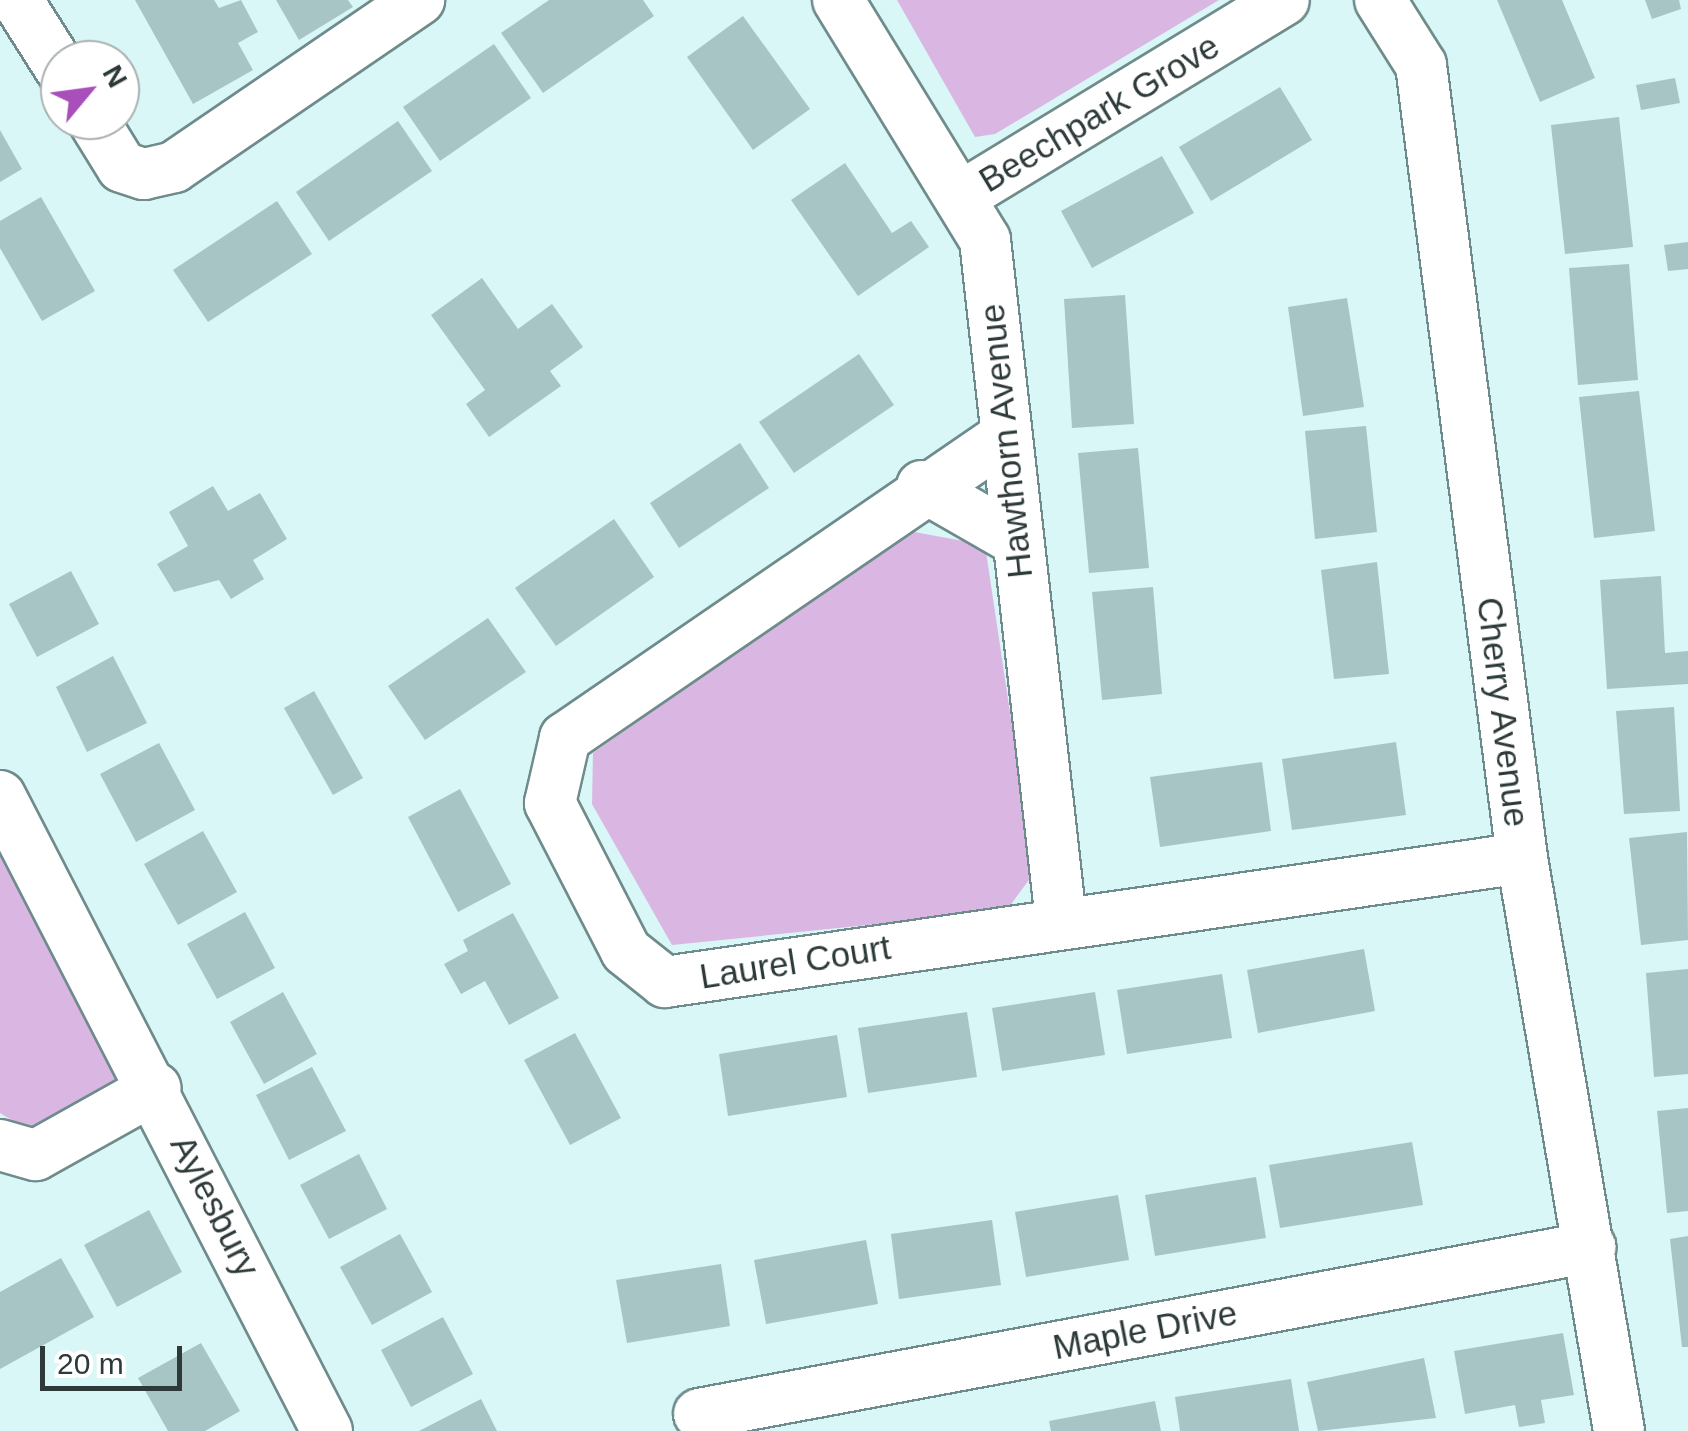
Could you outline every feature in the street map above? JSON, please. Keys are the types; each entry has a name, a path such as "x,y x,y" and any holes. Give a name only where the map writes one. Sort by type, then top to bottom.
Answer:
{"street":[{"path":"17,0 42,40"},
{"path":"105,140 122,167 144,174 174,167 418,0"},
{"name":"Hawthorn Avenue","path":"838,0 964,194 984,240 1003,438 1061,921"},
{"name":"Beechpark Grove","path":"964,194 1284,0"},
{"name":"Cherry Avenue","path":"1380,0 1421,65 1522,858 1591,1247 1619,1431"},
{"name":"Laurel Court","path":"1003,438 922,486 565,738 550,803 605,922 665,982 1061,921 1522,858"},
{"path":"922,486 1016,540"},
{"name":"Aylesbury","path":"0,796 156,1088 327,1431"},
{"path":"0,1145 36,1155 156,1088"},
{"name":"Maple Drive","path":"699,1414 1591,1247"}],"shaded area":[{"path":"897,0 1219,0 995,134 975,137"},
{"path":"909,531 985,545 1034,873 1006,911 672,945 592,804 593,753"},
{"path":"0,831 117,1059 114,1094 32,1132 0,1113"}],"building":[{"path":"135,0 214,0 219,8 241,0 258,32 238,43 253,70 193,104"},
{"path":"276,0 348,0 353,7 299,40"},
{"path":"549,0 643,0 654,16 543,93 501,33"},
{"path":"1497,0 1562,0 1595,78 1540,102"},
{"path":"1645,0 1679,0 1681,9 1652,19"},
{"path":"743,16 810,109 753,150 687,57"},
{"path":"494,44 531,98 440,161 403,107"},
{"path":"1675,78 1680,103 1641,110 1636,85"},
{"path":"1280,87 1312,140 1211,201 1179,147"},
{"path":"1619,117 1633,247 1565,254 1551,125"},
{"path":"398,121 432,171 329,241 296,192"},
{"path":"0,130 22,169 0,182"},
{"path":"1162,156 1194,213 1092,268 1061,211"},
{"path":"845,163 892,233 911,221 929,247 858,296 791,200"},
{"path":"41,197 95,291 42,321 0,248 0,221"},
{"path":"277,201 312,254 208,322 173,270"},
{"path":"1688,242 1688,269 1668,271 1664,245"},
{"path":"1629,264 1638,380 1578,385 1569,268"},
{"path":"482,278 518,329 552,304 583,347 550,371 561,386 489,437 466,404 485,390 431,315"},
{"path":"1125,295 1134,424 1072,428 1064,299"},
{"path":"1347,298 1364,407 1303,416 1288,307"},
{"path":"859,354 894,405 794,473 759,422"},
{"path":"1639,391 1655,531 1594,538 1579,397"},
{"path":"1366,426 1377,532 1315,539 1305,431"},
{"path":"740,443 769,488 679,548 650,503"},
{"path":"1138,448 1149,568 1089,573 1078,453"},
{"path":"213,486 228,511 260,493 287,539 253,560 264,579 231,599 219,580 174,592 157,564 188,546 169,512"},
{"path":"614,519 654,577 556,646 515,588"},
{"path":"1377,562 1389,674 1334,679 1321,570"},
{"path":"71,571 99,624 37,657 9,604"},
{"path":"1661,576 1665,653 1688,651 1688,684 1607,689 1600,580"},
{"path":"1153,587 1162,694 1102,700 1092,592"},
{"path":"488,618 526,672 425,740 388,686"},
{"path":"113,656 147,723 87,752 56,687"},
{"path":"314,691 363,778 333,795 284,708"},
{"path":"1674,707 1680,811 1624,814 1616,711"},
{"path":"1396,742 1406,815 1292,830 1282,759"},
{"path":"159,743 195,810 136,842 100,774"},
{"path":"1262,762 1271,831 1160,847 1150,777"},
{"path":"460,789 511,884 458,912 408,817"},
{"path":"203,831 237,892 178,925 144,864"},
{"path":"1687,832 1688,940 1641,945 1629,838"},
{"path":"245,912 275,968 217,999 187,944"},
{"path":"513,913 559,998 509,1025 485,981 461,994 444,964 468,951 463,940"},
{"path":"1364,949 1375,1011 1258,1033 1247,970"},
{"path":"1688,969 1688,1074 1654,1077 1646,973"},
{"path":"1222,974 1232,1038 1127,1054 1117,990"},
{"path":"283,992 317,1054 264,1084 230,1022"},
{"path":"1095,992 1105,1055 1002,1071 992,1008"},
{"path":"967,1012 977,1077 868,1093 858,1028"},
{"path":"575,1033 621,1118 570,1145 524,1060"},
{"path":"837,1035 847,1097 728,1116 719,1054"},
{"path":"312,1067 346,1131 289,1160 256,1095"},
{"path":"1688,1108 1688,1211 1667,1213 1657,1111"},
{"path":"1412,1142 1423,1205 1280,1228 1269,1165"},
{"path":"359,1154 387,1209 329,1239 300,1185"},
{"path":"1256,1177 1266,1238 1155,1256 1145,1195"},
{"path":"1118,1195 1129,1260 1026,1277 1015,1212"},
{"path":"149,1210 182,1272 117,1307 84,1245"},
{"path":"992,1220 1001,1285 899,1299 891,1234"},
{"path":"400,1234 432,1292 372,1325 340,1267"},
{"path":"1688,1236 1688,1347 1682,1347 1670,1239"},
{"path":"866,1240 878,1304 766,1324 754,1260"},
{"path":"61,1258 94,1317 0,1369 0,1292"},
{"path":"721,1264 730,1326 627,1343 616,1280"},
{"path":"443,1317 473,1374 411,1407 381,1350"},
{"path":"1563,1333 1574,1395 1541,1400 1545,1423 1519,1427 1515,1405 1465,1414 1454,1351"},
{"path":"201,1343 240,1411 205,1431 168,1431 138,1378"},
{"path":"1424,1358 1436,1418 1318,1431 1307,1382"},
{"path":"1291,1379 1299,1431 1180,1431 1175,1397"},
{"path":"481,1399 497,1431 419,1431"},
{"path":"1155,1401 1161,1431 1051,1431 1049,1421"}]}
